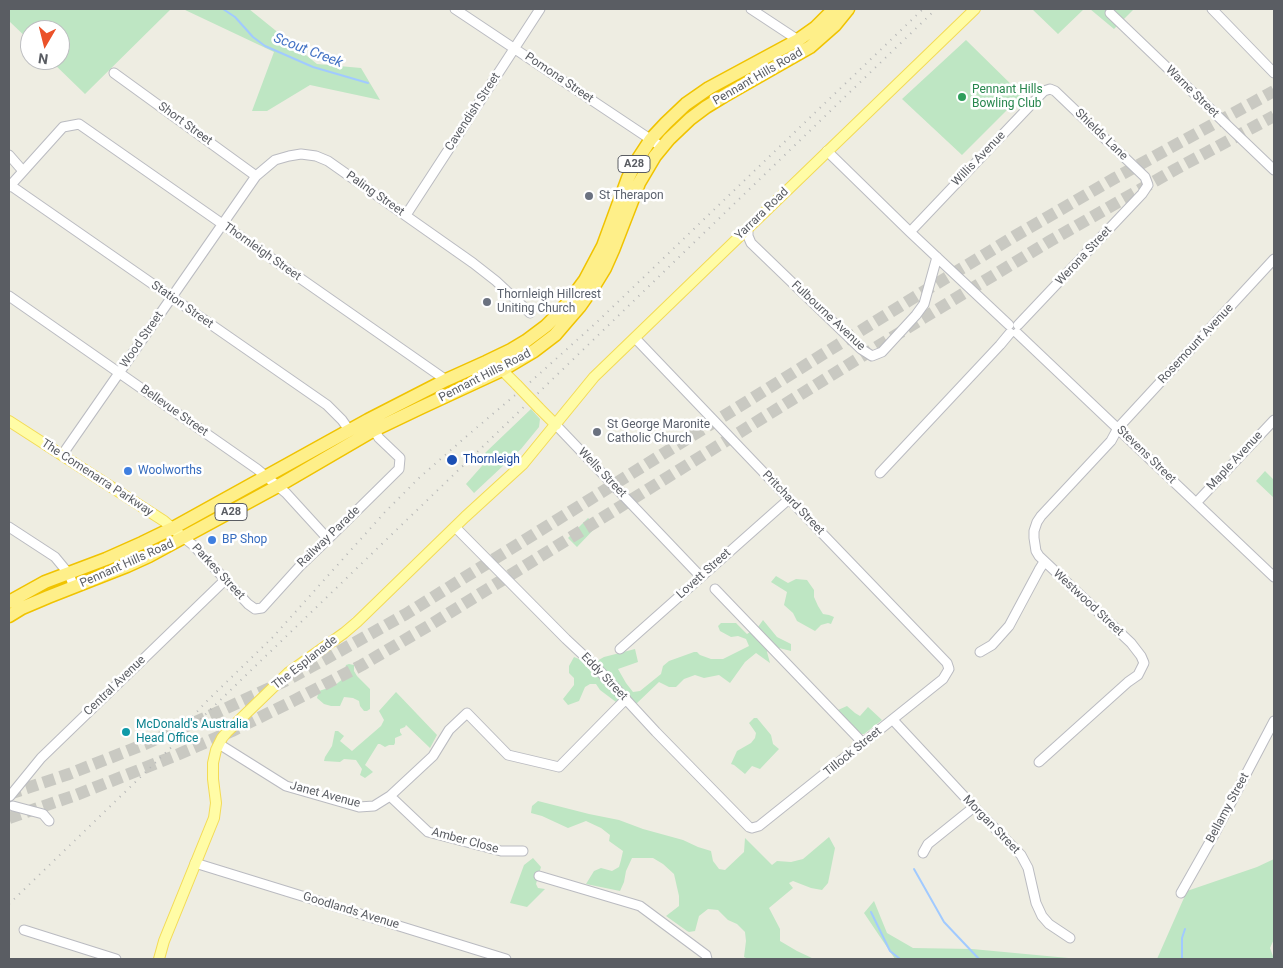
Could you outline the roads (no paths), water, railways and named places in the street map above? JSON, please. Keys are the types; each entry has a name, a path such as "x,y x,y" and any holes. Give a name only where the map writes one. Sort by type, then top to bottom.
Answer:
{"highway":[{"name":"Pennant Hills Road","path":"9,602 45,582 124,552 172,528 349,430 526,341 546,326 571,299 585,280 603,246 628,178 651,139 686,104 709,88 798,40 815,28 834,9"},
{"name":"Pennant Hills Road","path":"9,616 22,608 127,566 184,538 374,430 502,370 534,352 554,335 585,299 605,268 639,183 662,147 690,119 706,107 810,47 835,25 848,9"},
{"path":"462,373 496,366 502,370"}],"main road":[{"name":"Yarrara Road","path":"556,425 594,377 975,9"},
{"name":"Wells Street","path":"502,370 556,425"},
{"name":"The Comenarra Parkway","path":"9,421 164,521 184,538"},
{"name":"The Esplanade","path":"159,959 164,941 214,818 216,803 212,771 218,744 227,732 280,681 306,659 350,628 522,464 556,425"}],"street":[{"name":"Pomona Street","path":"456,9 662,147"},
{"name":"Cavendish Street","path":"406,216 540,9"},
{"path":"751,9 798,40"},
{"path":"1212,9 1274,73"},
{"name":"Warne Street","path":"1110,13 1274,170"},
{"name":"Short Street","path":"114,73 256,176"},
{"name":"Shields Lane","path":"1050,89 1055,90 1145,177 1148,185"},
{"name":"Willis Avenue","path":"910,232 1044,91 1050,89"},
{"name":"Thornleigh Street","path":"23,171 63,127 79,124 446,380"},
{"name":"Stevens Street","path":"827,151 1274,577"},
{"name":"Paling Street","path":"222,224 256,176 275,160 301,154 316,156 328,161 473,263 496,281 530,313"},
{"path":"9,155 23,171 9,186"},
{"name":"Werona Street","path":"880,473 1013,329 1142,194 1148,185"},
{"name":"Station Street","path":"9,186 328,405 349,430"},
{"name":"Wood Street","path":"62,455 222,224"},
{"name":"Fulbourne Avenue","path":"748,228 748,236 751,243 861,349 872,356 882,352 924,304 937,257"},
{"name":"Rosemount Avenue","path":"1118,428 1274,259"},
{"name":"Bellevue Street","path":"9,296 257,469 286,493 328,539"},
{"name":"Pritchard Street","path":"635,338 947,663 949,669"},
{"name":"Maple Avenue","path":"1196,503 1274,420"},
{"name":"Wells Street","path":"556,425 701,578"},
{"name":"Westwood Street","path":"1039,762 1138,675 1144,663 1131,643 1044,562 1034,544 1034,530 1041,516 1111,441 1118,428"},
{"name":"Railway Parade","path":"252,608 258,609 264,606 300,566 399,469 400,458 379,438 374,430"},
{"name":"Lovett Street","path":"620,649 789,499"},
{"name":"Eddy Street","path":"455,527 596,668 749,828 752,828"},
{"path":"9,528 55,557 69,574 74,587"},
{"name":"Parkes Street","path":"184,538 252,608"},
{"path":"980,652 992,645 1009,626 1044,562"},
{"name":"Central Avenue","path":"9,796 41,758 224,580"},
{"path":"715,589 863,743"},
{"name":"Tillock Street","path":"752,828 759,826 893,720 943,679 949,669"},
{"name":"Janet Avenue","path":"218,744 292,788 358,807 374,806 390,796 432,756 449,730 467,713 508,755 559,766 626,699"},
{"name":"Morgan Street","path":"893,720 1021,855 1026,863 1036,903 1042,916 1070,938"},
{"name":"Bellamy Street","path":"1181,893 1274,721"},
{"path":"9,796 13,801 11,808 43,814 49,821"},
{"name":"Amber Close","path":"390,796 428,832 501,851 523,850"},
{"path":"923,853 928,844 974,807"},
{"name":"Goodlands Avenue","path":"195,863 506,959"},
{"path":"539,876 640,906 706,957"},
{"path":"24,930 116,959"}],"waterway":[{"name":"Scout Creek","path":"223,9 235,17 253,37 265,46 313,67 368,83"},
{"path":"914,869 944,922 979,959"},
{"path":"871,912 890,951 900,959"},
{"path":"1182,959 1182,938 1185,929"}],"tunnel":[{"path":"9,794 69,774 145,744 287,680 329,657 406,614 1015,236 1115,178 1274,91"},
{"path":"9,818 76,795 232,731 362,665 430,625 1050,241 1274,116"}],"railway":[{"path":"178,732 273,637 385,512 419,478 597,322 923,9"},
{"path":"9,904 936,9"}],"place":[{"name":"Pennant Hills Bowling Club","path":"962,97"},
{"name":"St Therapon","path":"589,196"},
{"name":"Thornleigh Hillcrest Uniting Church","path":"487,302"},
{"name":"St George Maronite Catholic Church","path":"597,432"},
{"name":"Thornleigh","path":"452,460"},
{"name":"Woolworths","path":"128,471"},
{"name":"BP Shop","path":"212,540"},
{"name":"McDonald's Australia Head Office","path":"126,732"}]}
